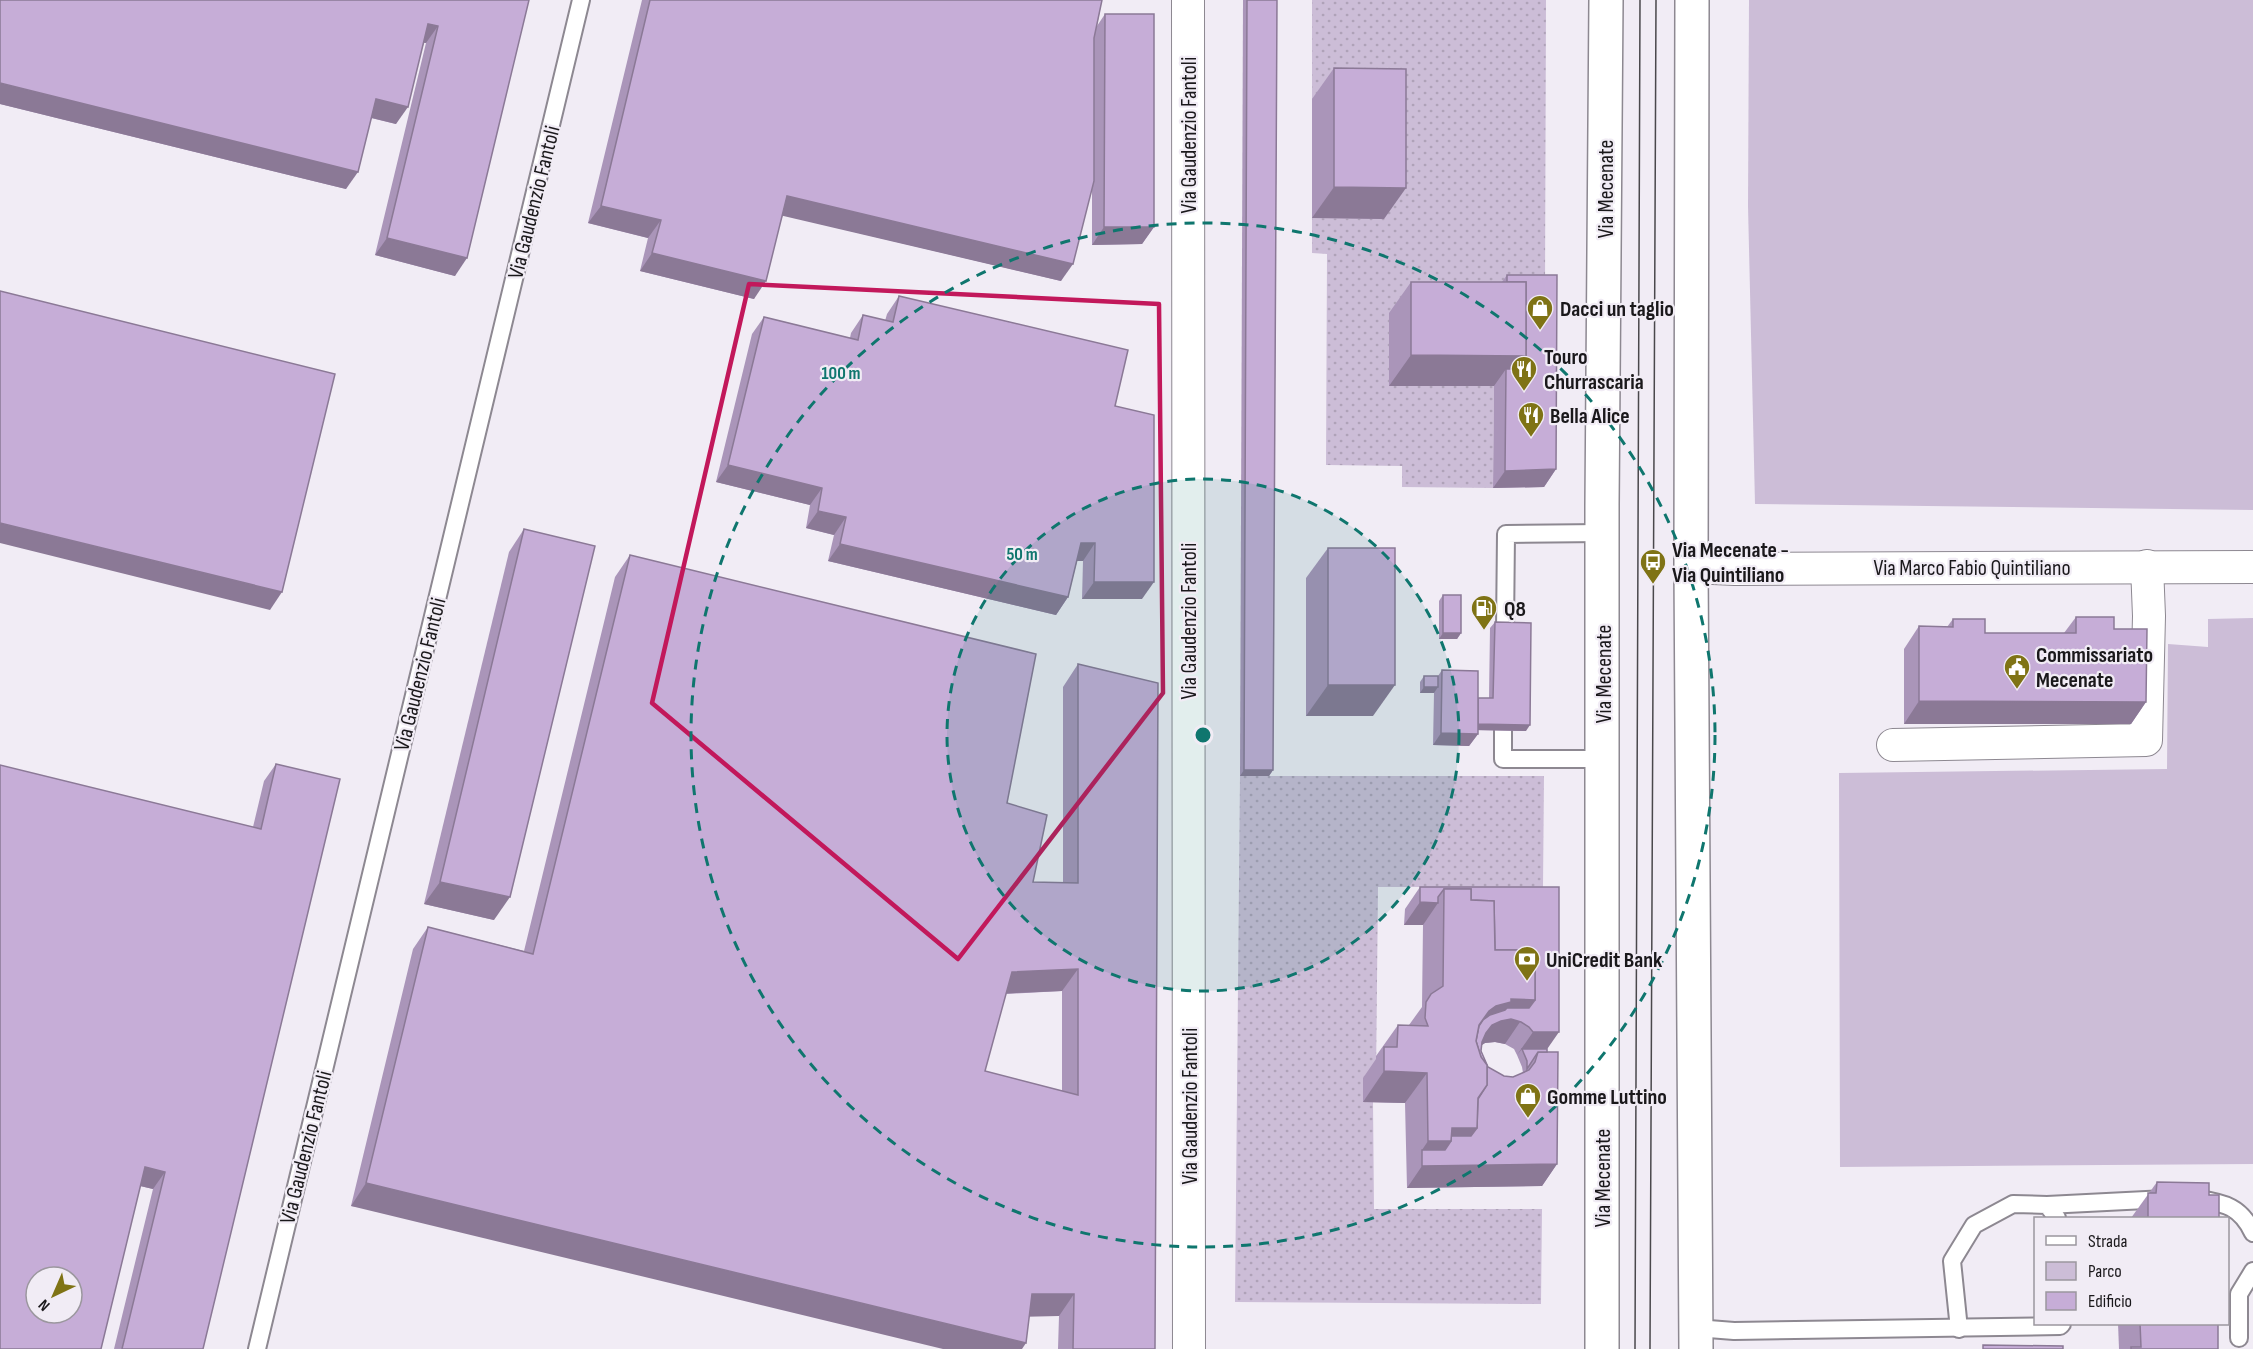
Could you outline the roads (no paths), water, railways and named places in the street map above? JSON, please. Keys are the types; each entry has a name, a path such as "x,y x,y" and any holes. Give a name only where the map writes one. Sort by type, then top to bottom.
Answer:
{"main road":[{"name":"Via Mecenate","path":"1602,1349 1606,0"},
{"path":"1692,0 1691,567 1696,1339"}],"street":[{"name":"Via Gaudenzio Fantoli","path":"1188,0 1189,1349"},
{"path":"1893,745 2146,740 2149,616 2147,566"},
{"name":"Via Marco Fabio Quintiliano","path":"1691,567 1735,569 2253,567"}],"lane":[{"name":"Via Gaudenzio Fantoli","path":"257,1349 581,0"},
{"path":"1505,629 1506,534 1603,534"},
{"path":"1503,730 1503,759 1603,759"},
{"path":"1959,1329 1952,1261 1974,1225 2013,1204 2052,1212 2195,1198 2223,1202 2246,1218 2253,1233"},
{"path":"2239,1338 2240,1294 2253,1271"},
{"path":"1696,1339 1734,1331 1959,1329 2061,1325"}],"tram line":[{"path":"1635,1349 1640,0"},
{"path":"1650,1349 1656,0"}],"place":[{"name":"Dacci un taglio","path":"1540,331"},
{"name":"Touro Churrascaria","path":"1524,392"},
{"name":"Bella Alice","path":"1531,438"},
{"name":"Via Mecenate - Via Quintiliano","path":"1653,585"},
{"name":"Q8","path":"1484,631"},
{"name":"Commissariato Mecenate","path":"2017,690"},
{"name":"UniCredit Bank","path":"1527,982"},
{"name":"Gomme Luttino","path":"1528,1119"}]}
